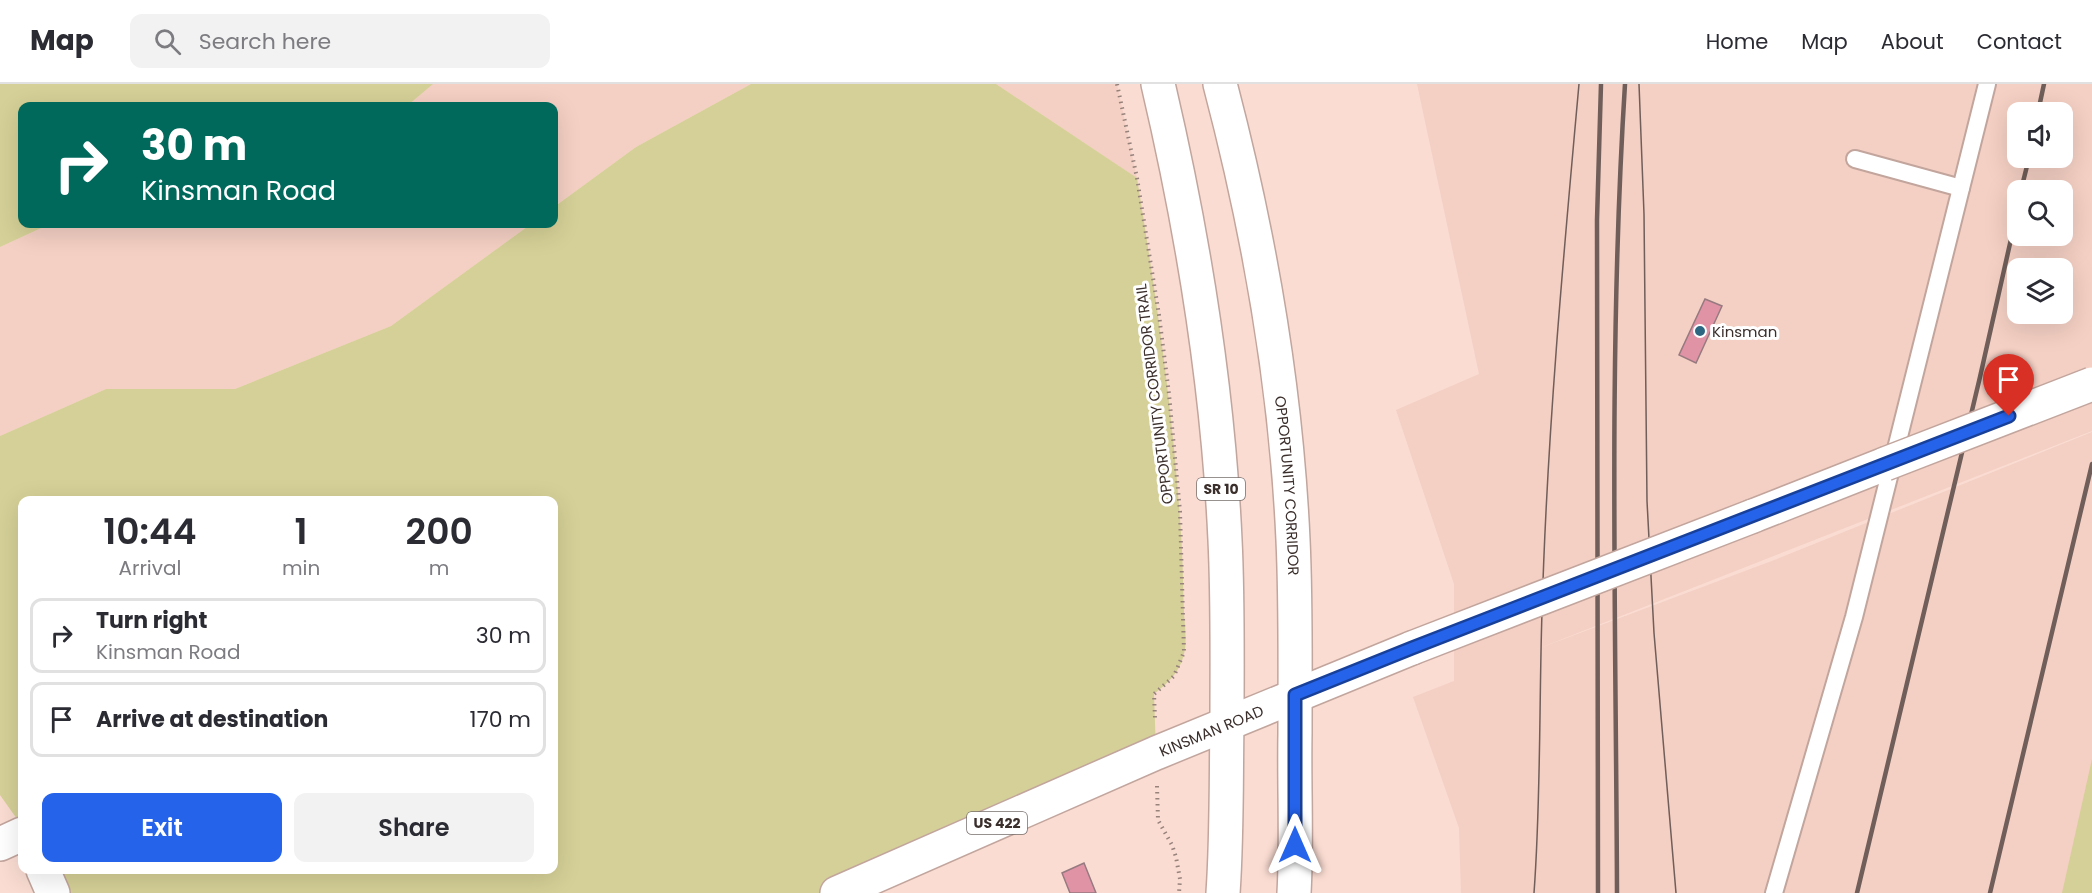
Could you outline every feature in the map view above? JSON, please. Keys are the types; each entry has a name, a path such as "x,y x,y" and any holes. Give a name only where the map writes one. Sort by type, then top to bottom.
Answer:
{"main road":[{"name":"SR 10","path":"1158,84 1185,204 1202,317 1216,430 1225,540 1227,800 1223,893"},
{"name":"OPPORTUNITY CORRIDOR","path":"1220,84 1248,200 1278,369 1290,483 1295,695 1294,893"},
{"name":"KINSMAN ROAD","path":"837,893 1295,695 2092,384"},
{"path":"0,844 18,836"},
{"path":"45,874 53,893"}],"lane":[{"path":"1774,893 1854,617 1987,84"},
{"path":"1855,159 1961,188"}],"path":[{"name":"OPPORTUNITY CORRIDOR TRAIL","path":"1117,84 1137,178 1159,315 1180,511 1185,652 1174,676 1154,694"},
{"path":"1158,820 1176,857 1180,879 1179,893"}],"shaded area":[{"path":"0,84 433,84 412,102 18,102 18,228 41,228 0,247"},
{"path":"433,84 751,84 636,147 558,204 558,102 412,102"},
{"path":"751,84 996,84 1137,178 1170,410 1179,503 1186,634 1180,666 1169,681 1154,694 1156,753 837,893 53,893 45,874 558,874 558,496 18,496 18,820 0,795 0,436 106,389 235,389 391,326 526,228 558,228 558,204 636,147"},
{"path":"996,84 1117,84 1137,178"},
{"path":"1417,84 2092,84 2092,431 1532,651 1777,559 2092,432 2092,804 2071,893 1461,893 1459,828 1413,697 1454,681 1454,584 1396,410 1479,374"},
{"path":"41,228 526,228 391,326 235,389 106,389 0,436 0,247"},
{"path":"2092,759 2092,893 2062,893"}],"building":[{"name":"Kinsman","path":"1705,299 1722,306 1696,363 1679,355"},
{"path":"1084,863 1096,893 1070,893 1062,873"}],"tram line":[{"path":"1534,893 1538,823 1544,546 1552,414 1579,84"},
{"path":"1639,84 1644,214 1647,501 1654,633 1676,893"}],"railway":[{"path":"1598,893 1597,220 1601,84"},
{"path":"1617,893 1615,387 1616,286 1625,84"},
{"path":"2040,102 2044,84"},
{"path":"2024,180 2026,168"},
{"path":"1857,893 2009,246"},
{"path":"1990,893 2092,464"}],"place":[{"name":"Kinsman","path":"1700,331"}],"route":[{"path":"1295,845 1295,695 2009,416"}]}
